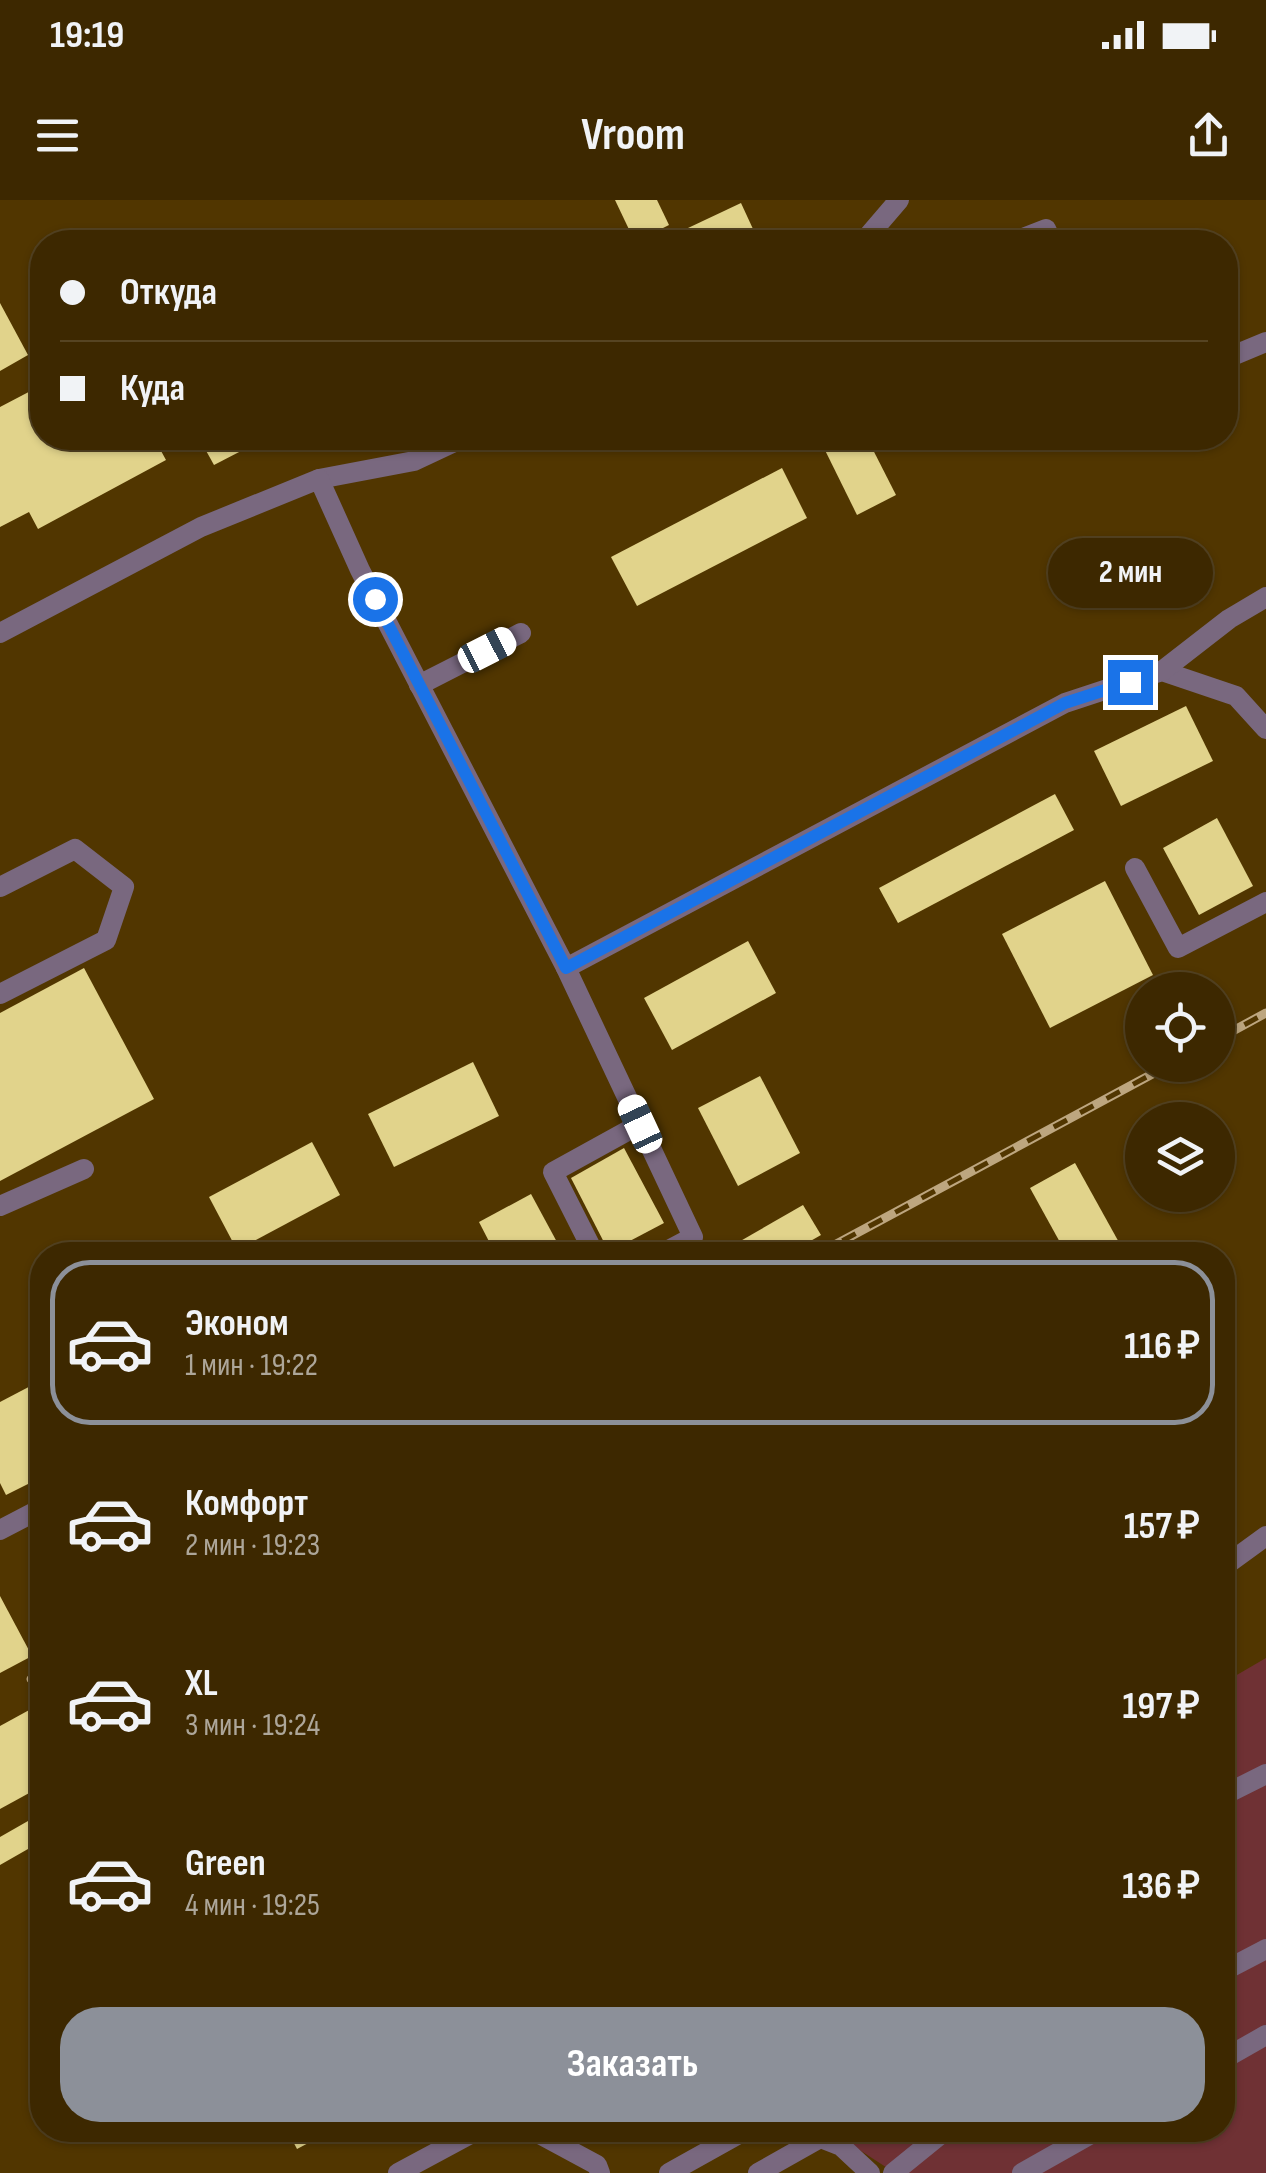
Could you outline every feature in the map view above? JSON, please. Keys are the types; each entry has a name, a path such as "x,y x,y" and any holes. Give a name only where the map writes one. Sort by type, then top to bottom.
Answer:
{"street":[{"path":"874,230 900,200"},
{"path":"1238,354 1266,342"},
{"path":"0,633 201,526 319,479 414,462 438,450"},
{"path":"319,479 360,570 566,968 693,1237 684,1242"},
{"path":"566,968 1065,703 1162,671 1229,619 1266,597"},
{"path":"420,685 521,633"},
{"path":"1162,671 1236,696 1266,729"},
{"path":"0,887 76,849 124,887 106,940 0,994"},
{"path":"1135,868 1178,948 1266,902"},
{"path":"588,1242 553,1172 640,1124"},
{"path":"0,1206 84,1169"},
{"path":"0,1530 30,1514"},
{"path":"1235,1559 1266,1536"},
{"path":"1235,1790 1266,1774"},
{"path":"1235,1965 1266,1949"},
{"path":"1235,2053 1266,2035"},
{"path":"398,2173 456,2142"},
{"path":"554,2142 597,2165 600,2173"},
{"path":"669,2173 725,2142"},
{"path":"758,2173 813,2142"},
{"path":"830,2142 841,2146 870,2173"},
{"path":"893,2173 931,2142"},
{"path":"1022,2173 1077,2142"}],"shaded area":[{"path":"1266,1658 1266,2173 895,2173 847,2142 1235,2142 1235,1676"}],"building":[{"path":"615,200 657,200 669,225 659,230 629,230"},
{"path":"741,203 753,230 689,230"},
{"path":"0,303 28,355 0,371"},
{"path":"30,391 30,450 161,450 166,460 38,529 29,512 0,527 0,407"},
{"path":"206,450 243,450 214,465"},
{"path":"825,450 873,450 896,495 857,515"},
{"path":"782,468 807,518 637,606 611,557"},
{"path":"1186,706 1213,761 1121,806 1094,751"},
{"path":"1055,794 1074,830 898,923 879,888"},
{"path":"1217,818 1253,886 1199,915 1163,848"},
{"path":"1105,881 1151,972 1125,972 1125,989 1050,1028 1002,934"},
{"path":"748,941 776,993 672,1050 644,998"},
{"path":"84,968 154,1099 0,1181 0,1013"},
{"path":"473,1062 499,1116 394,1167 368,1114"},
{"path":"760,1076 800,1153 738,1186 698,1108"},
{"path":"312,1142 340,1195 252,1242 233,1242 209,1197"},
{"path":"624,1148 664,1223 628,1242 604,1242 571,1178"},
{"path":"1075,1163 1119,1242 1060,1242 1030,1188"},
{"path":"531,1194 557,1242 489,1242 479,1222"},
{"path":"803,1205 821,1235 809,1242 739,1242"},
{"path":"30,1386 30,1483 6,1495 0,1483 0,1402"},
{"path":"0,1596 30,1657 0,1673"},
{"path":"30,1710 30,1793 0,1809 0,1726"},
{"path":"30,1820 30,1848 0,1865 0,1837"}],"railway":[{"path":"1235,1030 1266,1013"},
{"path":"840,1242 1137,1082"}],"route":[{"path":"375,599 566,968 1065,703 1130,682"}]}
